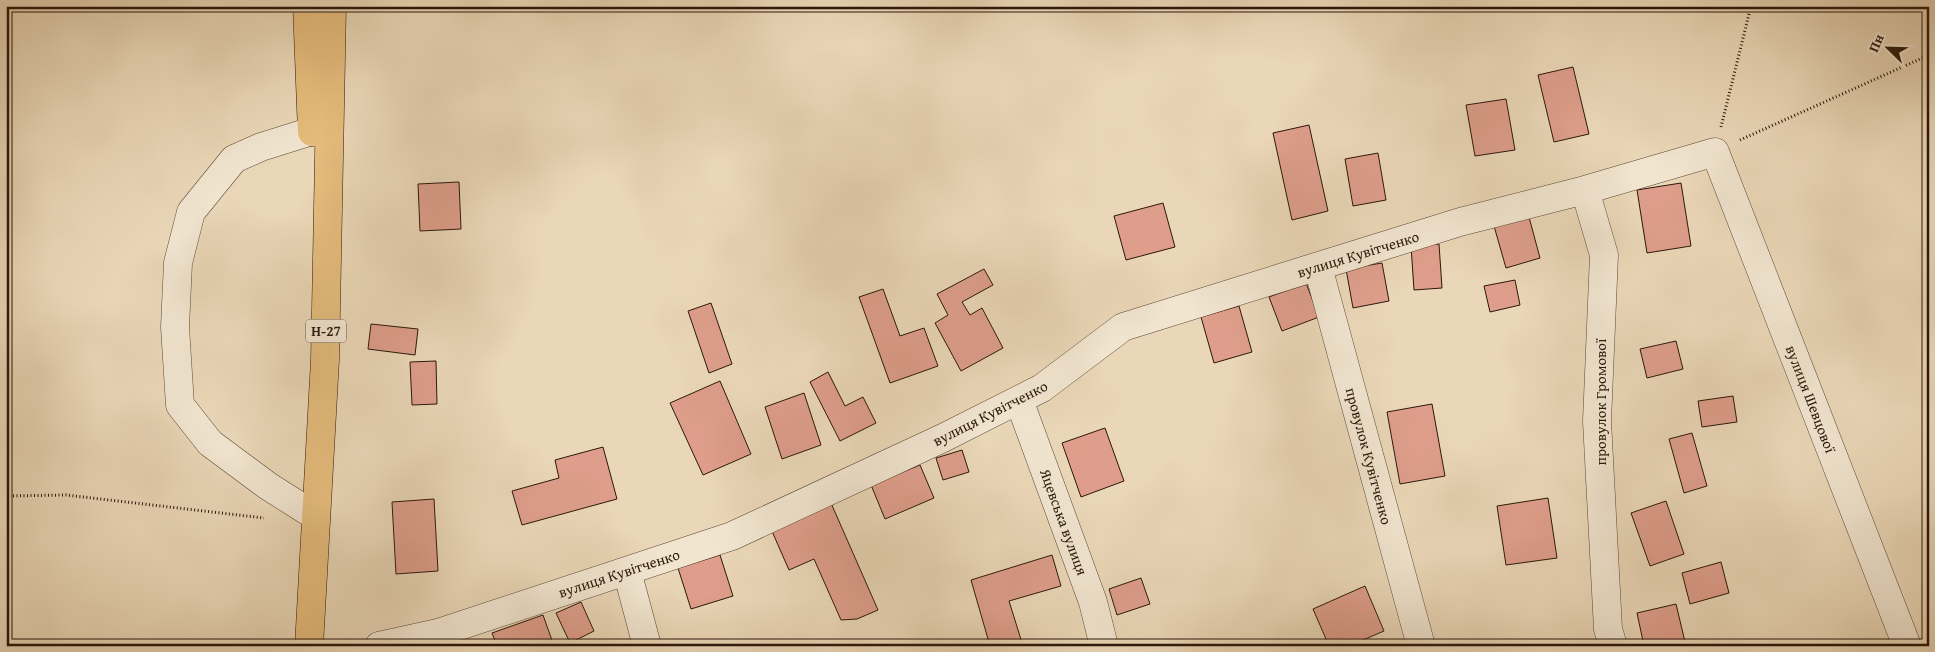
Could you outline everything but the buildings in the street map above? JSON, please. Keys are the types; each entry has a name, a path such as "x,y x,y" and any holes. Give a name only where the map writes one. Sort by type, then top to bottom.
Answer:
{"main road":[{"name":"Н-27","path":"304,646 311,517 325,360 321,131 307,6"},
{"name":"Н-27","path":"321,131 332,6"},
{"name":"Н-27","path":"309,646 311,517"}],"street":[{"path":"311,517 210,443 180,405 175,326 178,263 191,212 234,160 261,147 321,131"},
{"name":"вулиця Кувітченко","path":"379,646 438,633 732,536 943,438 1042,388 1123,327 1460,222 1585,190 1714,152"},
{"name":"вулиця Шевцової","path":"1714,152 1907,646"},
{"name":"провулок Громової","path":"1585,190 1604,255 1597,421 1608,629 1613,646"},
{"name":"провулок Кувітченко","path":"1318,267 1421,646"},
{"name":"Яцевська вулиця","path":"1019,400 1093,602 1104,646"},
{"path":"628,571 647,646"}],"path":[{"path":"1714,152 1751,6"},
{"path":"1714,152 1929,55"},
{"path":"6,496 66,495 311,517"}]}
